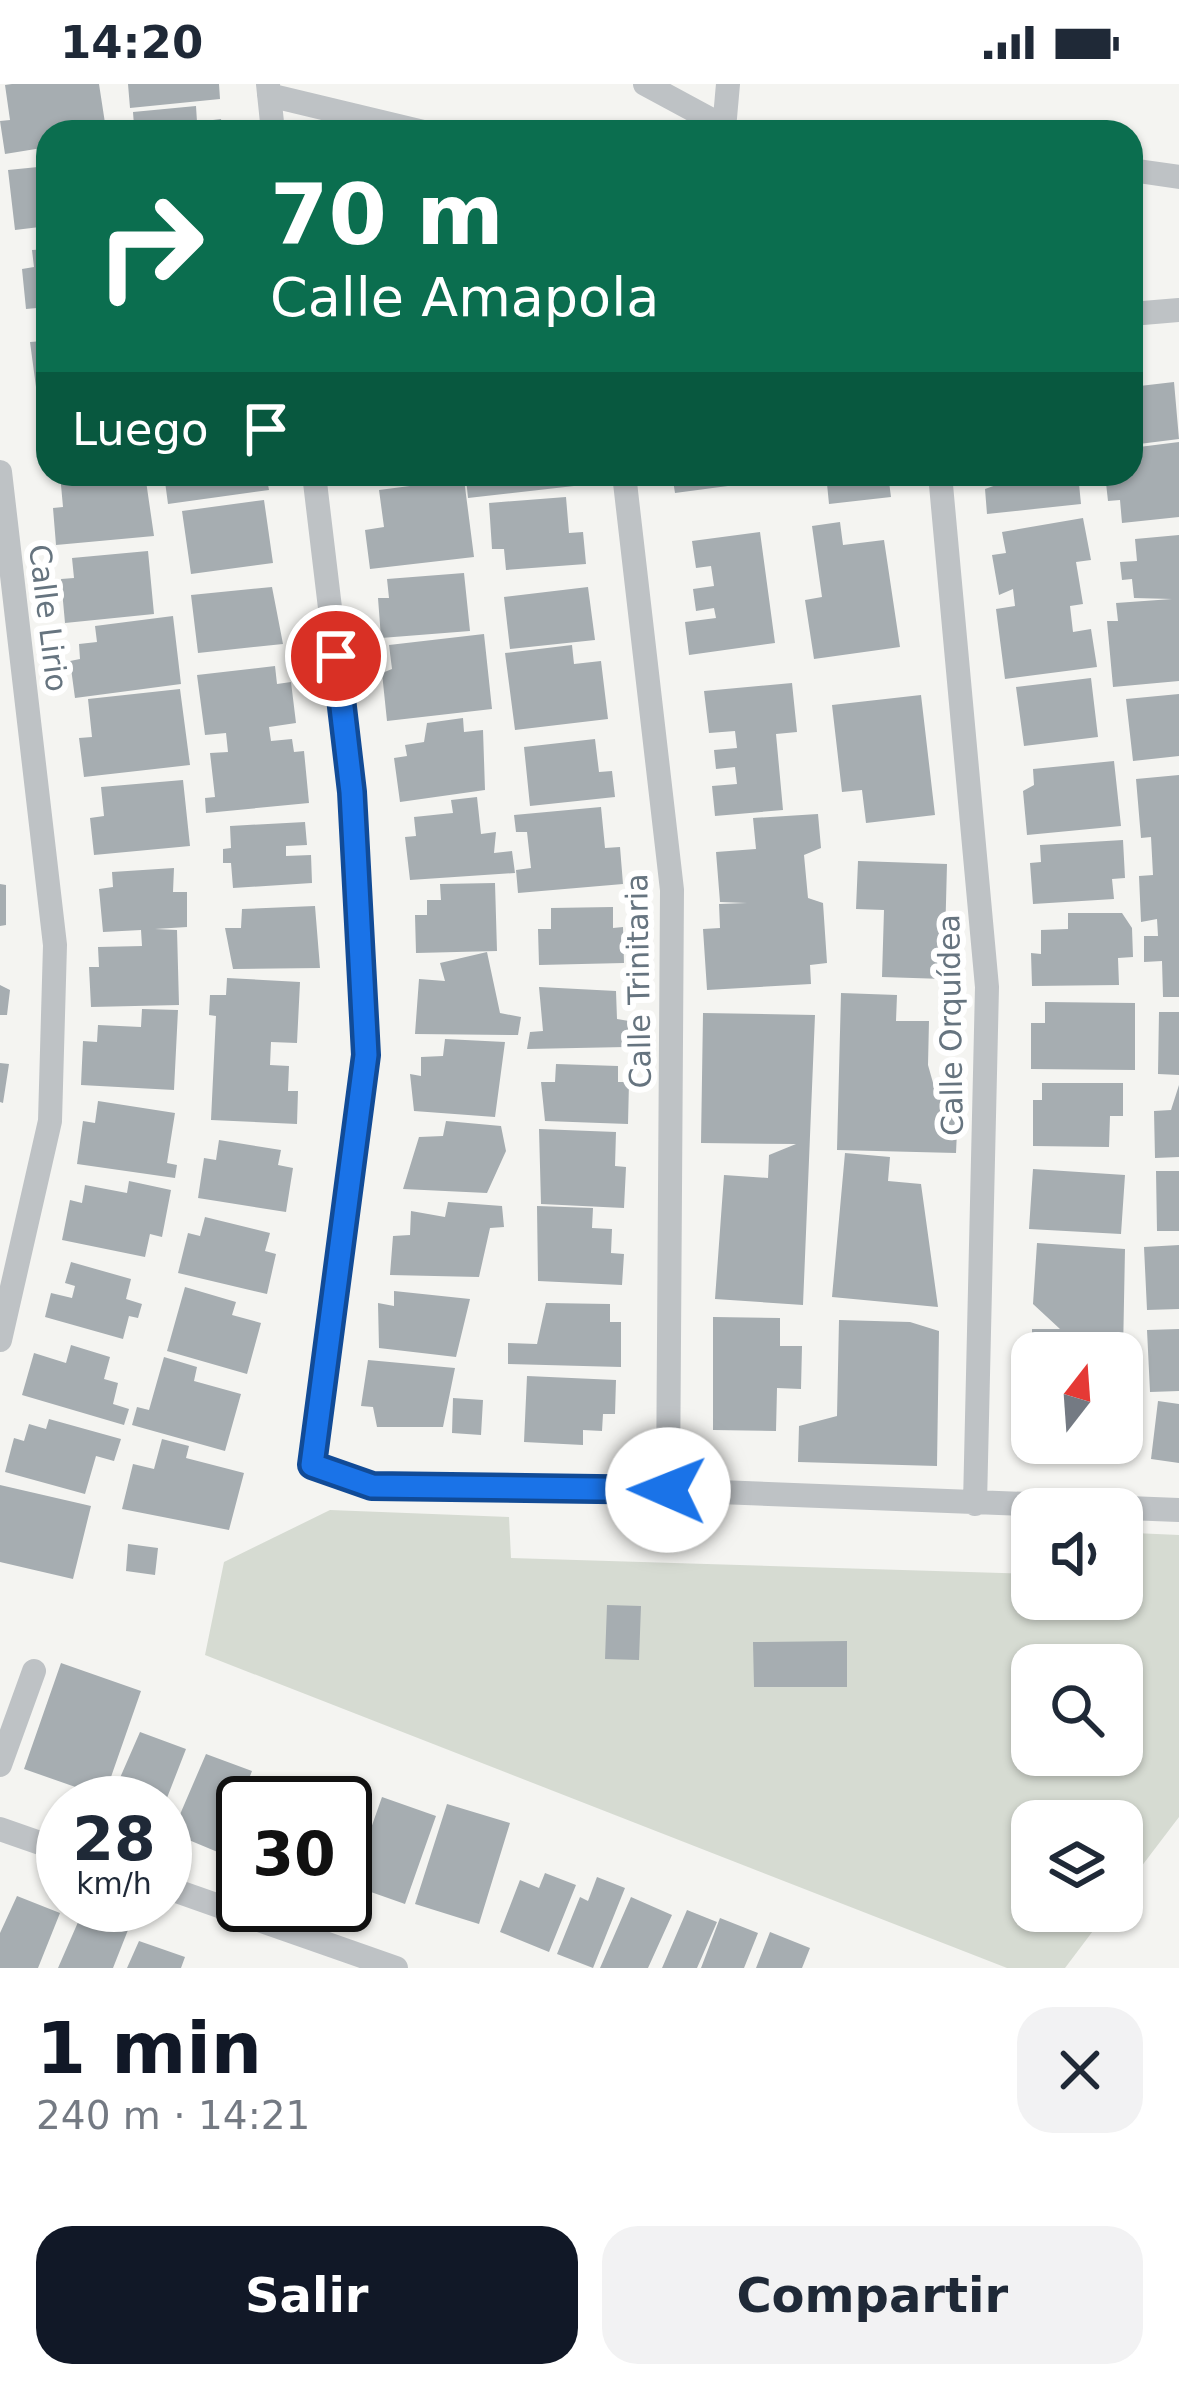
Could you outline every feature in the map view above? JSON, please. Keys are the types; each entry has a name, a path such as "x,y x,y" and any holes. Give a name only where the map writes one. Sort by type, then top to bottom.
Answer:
{"street":[{"path":"644,84 709,120"},
{"path":"728,84 729,120"},
{"path":"272,120 268,90 379,120"},
{"path":"1143,172 1179,177"},
{"path":"1143,313 1179,310"},
{"name":"Calle Lirio","path":"0,472 55,945 50,1121 0,1340"},
{"path":"315,486 352,792 366,1055 312,1465 372,1486 668,1490 1179,1510"},
{"name":"Calle Trinitaria","path":"625,486 672,890 668,1490"},
{"name":"Calle Orquídea","path":"941,486 987,987 975,1504"},
{"path":"0,1765 34,1671"},
{"path":"0,1829 36,1842"},
{"path":"192,1896 396,1968"}],"shaded area":[{"path":"330,1510 509,1517 511,1558 1011,1573 1011,1620 1143,1620 1143,1533 1179,1535 1179,1817 1143,1864 1143,1800 1011,1800 1011,1932 1092,1932 1065,1968 1007,1968 205,1655 224,1562"}],"building":[{"path":"99,84 105,120 36,120 36,149 5,154 0,121 10,120 5,85"},
{"path":"128,84 219,84 220,99 130,108"},
{"path":"196,106 197,120 134,120 133,112"},
{"path":"36,167 36,227 15,230 8,170"},
{"path":"32,250 36,250 36,308 26,309 22,269 34,267"},
{"path":"30,342 36,342 36,387"},
{"path":"1174,382 1179,439 1143,444 1143,386"},
{"path":"1179,442 1179,517 1122,523 1120,500 1108,501 1106,486 1143,486 1143,446"},
{"path":"61,486 147,486 154,536 56,545 53,508 63,507"},
{"path":"166,486 268,486 269,490 168,504"},
{"path":"465,486 474,557 370,569 365,530 384,527 379,490"},
{"path":"467,486 574,486 468,498"},
{"path":"674,486 728,486 675,493"},
{"path":"827,486 890,486 891,497 829,504"},
{"path":"1079,486 1081,504 987,514 985,489"},
{"path":"566,497 569,533 583,532 586,564 506,570 504,549 492,549 489,503"},
{"path":"264,500 273,563 191,574 182,511"},
{"path":"1083,518 1091,560 1076,562 1083,604 1070,606 1073,632 1091,629 1097,667 1005,679 996,609 1015,606 1013,589 999,595 992,555 1006,553 1002,532"},
{"path":"840,522 843,545 884,540 900,647 814,659 805,600 822,597 812,526"},
{"path":"760,532 775,643 689,655 685,622 716,618 714,608 696,611 693,589 714,586 711,566 696,568 692,541"},
{"path":"1179,535 1179,681 1113,687 1107,621 1118,621 1116,603 1172,599 1134,598 1132,579 1122,580 1120,562 1137,561 1135,539"},
{"path":"148,551 154,614 65,623 61,579 74,578 72,558"},
{"path":"464,573 470,631 381,638 378,598 389,598 387,579"},
{"path":"272,587 283,644 198,653 191,595"},
{"path":"588,587 595,640 510,649 504,597"},
{"path":"173,616 181,684 75,698 70,661 80,659 79,644 97,642 95,626"},
{"path":"484,634 492,709 387,721 382,673 392,669 389,645"},
{"path":"572,645 574,664 601,661 608,719 515,730 505,653"},
{"path":"275,666 277,684 291,682 296,723 269,727 271,741 292,739 294,752 304,751 309,803 206,813 205,798 215,797 210,753 228,752 226,733 205,735 197,675"},
{"path":"1091,678 1098,737 1024,746 1016,687"},
{"path":"792,683 797,732 776,734 783,810 715,816 712,786 737,784 735,767 716,769 714,750 737,748 735,731 709,733 704,691"},
{"path":"180,689 190,765 84,777 79,738 92,737 88,699"},
{"path":"1179,694 1179,756 1133,761 1126,699"},
{"path":"921,695 935,815 866,823 862,790 842,792 832,705"},
{"path":"463,718 464,732 483,730 485,790 400,802 394,758 407,756 405,745 424,742 427,723"},
{"path":"595,739 599,772 612,771 615,797 530,806 524,747"},
{"path":"1114,761 1121,826 1027,835 1023,791 1034,785 1033,769"},
{"path":"1179,775 1179,997 1163,997 1162,961 1144,962 1144,936 1158,936 1157,919 1141,922 1139,876 1153,875 1151,837 1141,838 1136,779"},
{"path":"183,780 190,846 94,855 90,818 104,816 101,787"},
{"path":"477,797 481,834 496,832 494,853 512,851 515,873 410,880 405,837 416,836 414,817 453,813 451,800"},
{"path":"601,807 605,848 620,847 623,884 518,893 516,870 531,868 527,832 516,832 514,815"},
{"path":"818,814 821,848 804,855 808,898 823,903 827,963 810,965 811,984 707,990 703,929 720,928 719,904 747,903 720,902 716,852 756,849 753,818"},
{"path":"305,822 307,845 286,846 286,856 311,855 312,883 233,888 231,863 223,863 223,849 231,848 230,826"},
{"path":"1123,840 1125,878 1112,879 1114,899 1033,904 1030,863 1041,862 1040,845"},
{"path":"858,861 947,864 944,979 882,977 884,910 856,909"},
{"path":"174,868 173,892 187,892 187,927 155,929 177,930 179,1005 91,1007 89,967 99,967 98,947 142,946 141,930 103,932 99,889 113,887 112,872"},
{"path":"495,883 497,951 416,953 415,915 427,915 427,900 441,900 440,884"},
{"path":"0,884 6,885 6,925 0,926"},
{"path":"315,906 320,968 233,969 225,928 241,928 242,909"},
{"path":"613,907 613,928 623,927 624,963 539,965 538,929 551,929 551,908"},
{"path":"1068,913 1122,913 1132,928 1133,957 1118,958 1119,985 1032,986 1031,953 1041,954 1041,930 1068,929"},
{"path":"487,952 500,1013 521,1017 518,1035 415,1034 419,979 445,981 440,963"},
{"path":"227,978 300,982 297,1043 271,1042 270,1065 289,1066 288,1091 298,1091 297,1124 211,1120 216,1016 209,1015 210,995 226,995"},
{"path":"0,985 10,990 7,1015 0,1015"},
{"path":"539,987 616,991 617,1019 629,1021 626,1047 527,1049 530,1032 543,1031"},
{"path":"841,993 897,995 896,1021 929,1021 928,1065 937,1097 958,1109 956,1153 837,1150"},
{"path":"1045,1002 1135,1003 1135,1070 1031,1069 1031,1023 1045,1023"},
{"path":"142,1009 178,1010 174,1090 81,1085 83,1041 97,1042 98,1025 141,1027"},
{"path":"1159,1012 1179,1012 1179,1075 1158,1074"},
{"path":"703,1013 815,1015 803,1305 715,1299 724,1175 768,1178 769,1155 796,1144 701,1143"},
{"path":"445,1039 505,1042 495,1117 414,1111 410,1074 421,1076 421,1057 443,1056"},
{"path":"0,1063 9,1064 3,1103 0,1102"},
{"path":"556,1064 618,1066 618,1082 629,1082 628,1124 545,1121 541,1082 555,1082"},
{"path":"1042,1083 1123,1083 1123,1116 1110,1116 1109,1147 1033,1146 1033,1100 1042,1100"},
{"path":"1179,1085 1179,1157 1155,1158 1154,1111 1171,1110"},
{"path":"98,1101 175,1113 167,1163 177,1165 175,1178 77,1164 83,1121 95,1123"},
{"path":"446,1121 501,1126 506,1151 487,1193 403,1189 419,1137 443,1136"},
{"path":"539,1129 616,1132 615,1166 626,1167 624,1208 541,1204"},
{"path":"219,1140 281,1150 278,1165 293,1168 286,1212 198,1198 204,1158 216,1160"},
{"path":"845,1153 890,1157 888,1181 921,1184 938,1307 832,1297"},
{"path":"1033,1169 1125,1175 1121,1234 1029,1229"},
{"path":"1156,1171 1179,1171 1179,1231 1157,1231"},
{"path":"129,1181 171,1190 162,1237 150,1234 145,1257 62,1240 70,1200 82,1203 85,1185 127,1193"},
{"path":"448,1202 502,1206 504,1227 490,1228 479,1277 390,1275 393,1236 410,1235 411,1211 445,1217"},
{"path":"537,1206 593,1208 592,1228 612,1229 611,1253 624,1254 622,1285 538,1281"},
{"path":"205,1217 270,1233 265,1251 276,1254 267,1294 178,1273 188,1233 200,1236"},
{"path":"1037,1243 1125,1249 1123,1332 1032,1332 1060,1329 1033,1304"},
{"path":"1179,1245 1179,1309 1147,1310 1144,1247"},
{"path":"71,1262 131,1279 126,1299 142,1304 138,1318 129,1316 123,1339 45,1317 51,1293 72,1298 75,1286 65,1283"},
{"path":"185,1287 236,1302 232,1315 261,1323 247,1374 167,1351"},
{"path":"394,1291 470,1299 456,1357 379,1348 378,1303 394,1306"},
{"path":"546,1303 610,1304 610,1322 621,1322 621,1367 508,1364 508,1343 537,1344"},
{"path":"713,1317 780,1318 780,1346 802,1346 801,1389 777,1388 776,1431 713,1430"},
{"path":"839,1320 910,1322 939,1331 937,1466 798,1462 799,1426 837,1416"},
{"path":"1179,1329 1179,1391 1150,1392 1147,1330"},
{"path":"71,1345 110,1357 104,1379 118,1383 113,1404 129,1409 124,1425 22,1395 34,1353 66,1363"},
{"path":"164,1357 197,1367 194,1381 241,1394 225,1451 132,1425 137,1407 149,1410"},
{"path":"368,1360 455,1368 443,1427 377,1427 373,1407 361,1406"},
{"path":"527,1376 616,1380 615,1414 603,1414 602,1431 583,1430 583,1445 524,1442"},
{"path":"453,1398 483,1400 481,1435 452,1433"},
{"path":"1158,1401 1179,1404 1179,1463 1151,1459"},
{"path":"49,1419 121,1439 114,1461 96,1456 85,1494 5,1472 14,1438 24,1441 29,1424 46,1429"},
{"path":"162,1439 189,1446 186,1458 244,1473 229,1530 122,1509 133,1464 154,1469"},
{"path":"0,1485 91,1506 73,1579 0,1562"},
{"path":"128,1544 158,1548 155,1575 126,1571"},
{"path":"607,1605 641,1606 639,1660 605,1659"},
{"path":"847,1641 847,1687 754,1687 753,1642"},
{"path":"61,1663 141,1691 111,1776 44,1776 24,1769"},
{"path":"140,1732 186,1749 176,1776 121,1776"},
{"path":"206,1754 252,1771 250,1776 216,1776 216,1851 192,1841 192,1787"},
{"path":"382,1797 436,1816 405,1904 372,1892 372,1825"},
{"path":"447,1804 510,1823 479,1924 415,1904"},
{"path":"545,1873 576,1885 549,1952 500,1932 520,1880 539,1888"},
{"path":"597,1877 625,1888 593,1968 557,1954 580,1897 588,1901"},
{"path":"17,1896 36,1904 36,1932 52,1932 38,1968 0,1968 0,1933"},
{"path":"631,1897 672,1915 648,1968 600,1968"},
{"path":"687,1910 717,1922 697,1968 662,1968"},
{"path":"720,1918 758,1933 744,1968 701,1968"},
{"path":"74,1932 127,1932 113,1968 58,1968"},
{"path":"770,1932 810,1948 802,1968 756,1968"},
{"path":"139,1941 185,1957 181,1968 127,1968"}],"route":[{"path":"336,656 352,792 366,1055 312,1465 372,1486 668,1490"}]}
